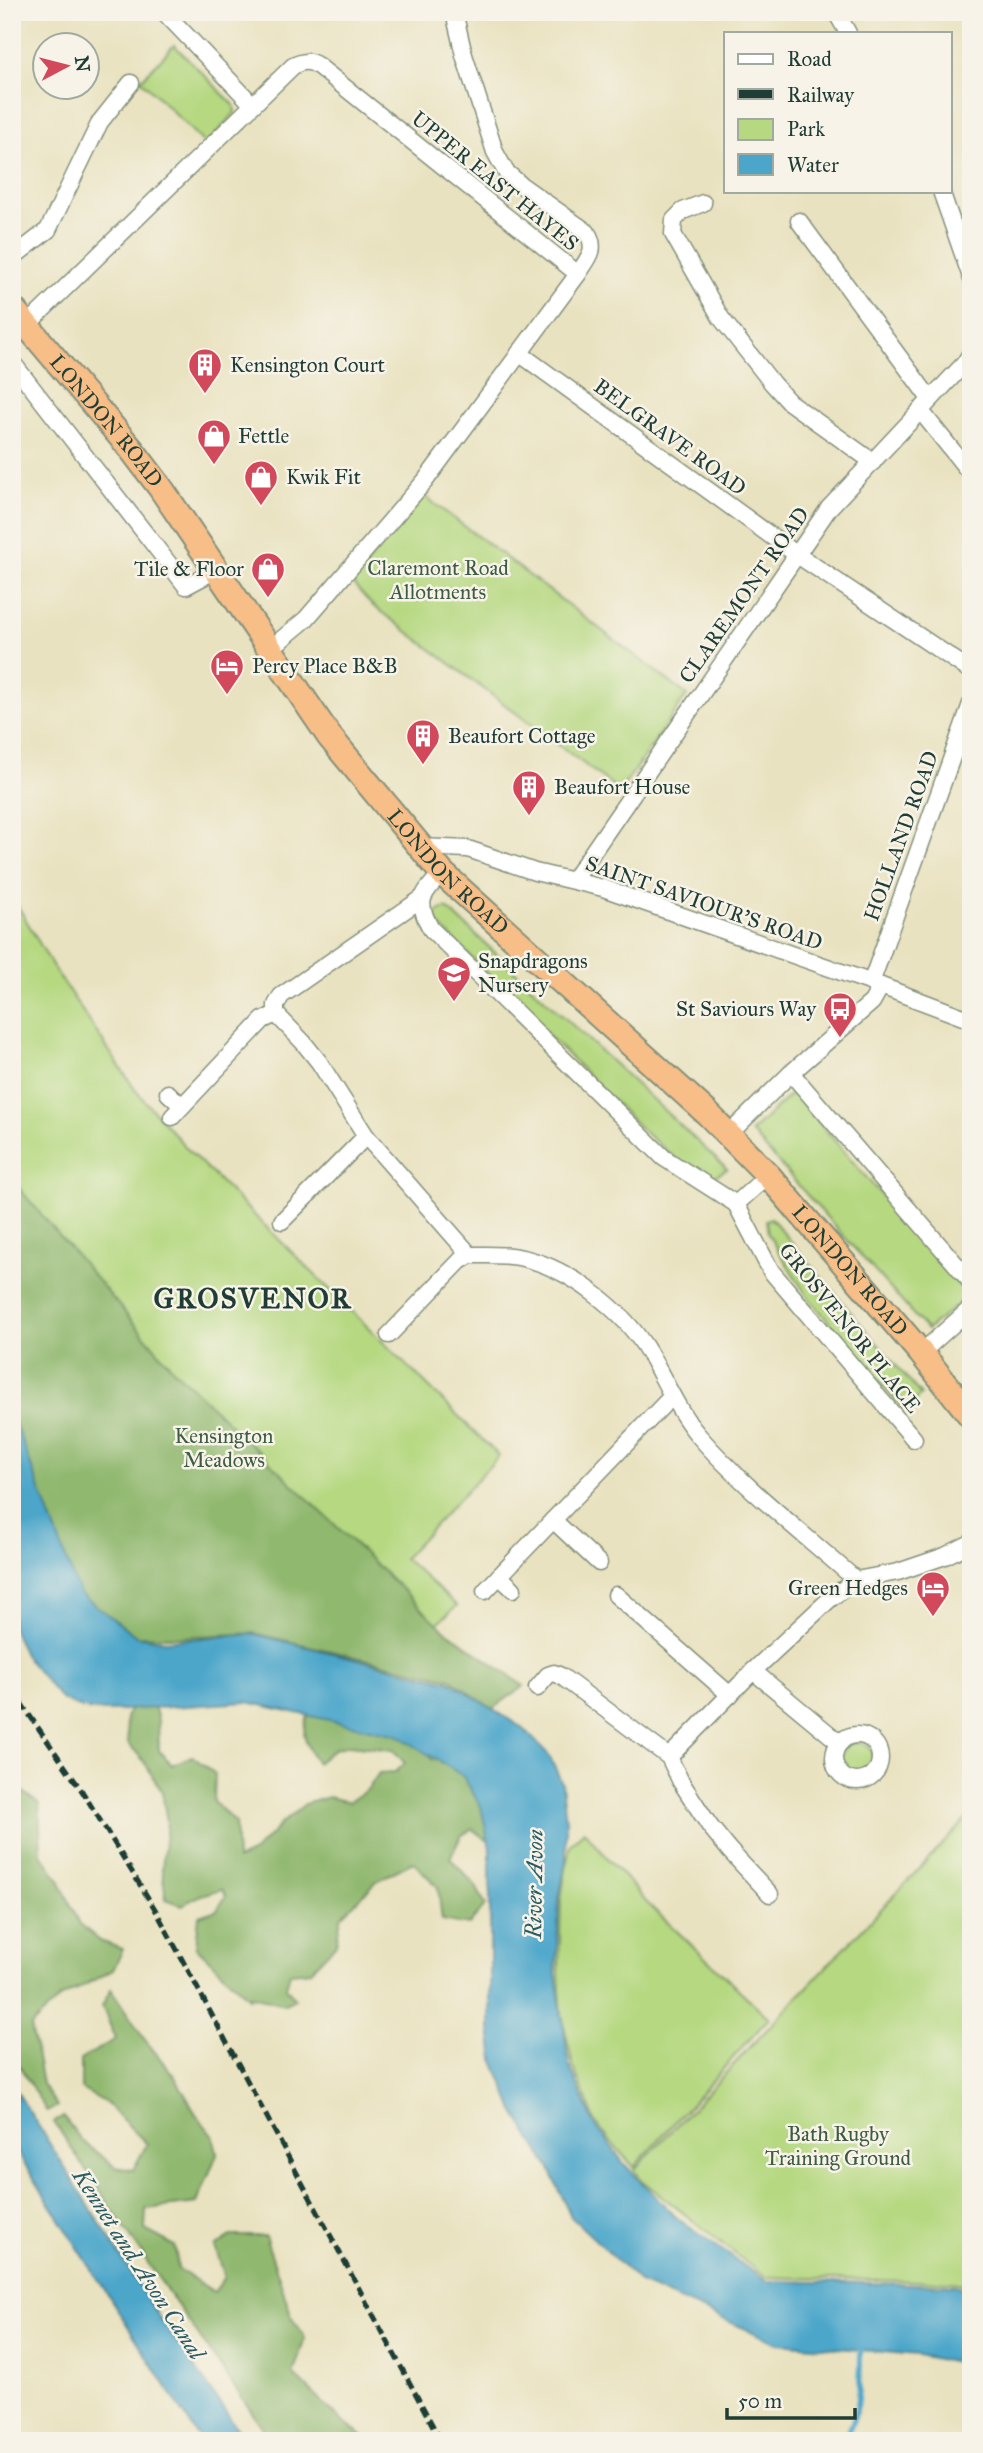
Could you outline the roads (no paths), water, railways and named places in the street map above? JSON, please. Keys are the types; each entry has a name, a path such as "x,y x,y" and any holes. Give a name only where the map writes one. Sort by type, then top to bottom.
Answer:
{"highway":[{"name":"LONDON ROAD","path":"19,317 114,426 160,487 330,736 442,873 728,1135 768,1175 971,1416"}],"street":[{"path":"164,12 252,104"},
{"path":"454,12 464,55 495,152 506,172 587,232 593,242 592,252 578,274"},
{"path":"836,12 847,32"},
{"name":"UPPER EAST HAYES","path":"19,317 293,66 311,61 578,274 425,481 306,619 270,649"},
{"path":"12,258 48,230 100,122 131,83"},
{"path":"941,192 971,277"},
{"path":"703,203 683,211 674,220 673,234 721,318 789,401 873,462"},
{"path":"799,220 971,474"},
{"name":"BELGRAVE ROAD","path":"519,353 796,554 971,671"},
{"name":"CLAREMONT ROAD","path":"574,879 829,508 964,364 971,353"},
{"path":"12,362 186,586 216,570"},
{"name":"HOLLAND ROAD","path":"728,1135 791,1073 872,1002 971,704"},
{"name":"SAINT SAVIOUR'S ROAD","path":"420,847 462,848 535,872 574,879 876,984 971,1020"},
{"path":"442,873 423,893 421,899 281,996 276,1005 276,1014 318,1062 366,1136 470,1255"},
{"name":"GROSVENOR PLACE","path":"421,899 423,915 431,929 664,1158 736,1204 771,1271 914,1439"},
{"path":"168,1093 177,1112 263,1020 276,1014"},
{"path":"791,1073 971,1282"},
{"path":"282,1221 366,1136"},
{"path":"736,1204 768,1175"},
{"path":"389,1335 460,1261 470,1255 516,1256 539,1262 577,1282 614,1310 648,1351 671,1397 696,1432 719,1457 856,1580"},
{"path":"920,1353 971,1308"},
{"path":"485,1591 671,1397"},
{"path":"553,1520 599,1563"},
{"path":"669,1757 753,1671 831,1598 856,1580 898,1572 945,1556 971,1543"},
{"path":"499,1576 513,1588"},
{"path":"616,1595 730,1695"},
{"path":"753,1671 840,1743"},
{"path":"537,1688 548,1675 554,1673 561,1676 669,1757 681,1782 709,1825 771,1894"}],"water":[{"name":"River Avon","path":"12,1415 79,1593 136,1636 165,1641 254,1634 451,1682 524,1729 549,1755 562,1783 566,1862 559,1898 556,1974 569,2065 594,2123 625,2165 678,2219 766,2281 953,2285 971,2289 971,2366 918,2355 778,2343 642,2284 571,2217 551,2171 514,2111 494,2061 490,2029 490,1848 481,1807 463,1776 397,1735 247,1702 110,1711 86,1710 61,1699 24,1655 12,1628"},
{"path":"12,2084 159,2317 246,2441 201,2441 12,2144"}],"waterway":[{"path":"843,2441 850,2429 857,2405 861,2343"}],"railway":[{"path":"12,1690 82,1791 155,1909 441,2441"}],"place":[{"name":"Kensington Court","path":"205,395"},
{"name":"Fettle","path":"214,466"},
{"name":"Kwik Fit","path":"261,507"},
{"name":"Tile & Floor","path":"268,599"},
{"name":"Percy Place B&B","path":"227,696"},
{"name":"Beaufort Cottage","path":"423,766"},
{"name":"Beaufort House","path":"529,817"},
{"name":"Snapdragons Nursery","path":"454,1003"},
{"name":"St Saviours Way","path":"840,1039"},
{"name":"Green Hedges","path":"933,1618"}],"district":[{"name":"GROSVENOR","path":"253,1298"}],"park label":[{"name":"Claremont Road Allotments","path":"438,580"},
{"name":"Kensington Meadows","path":"224,1448"},
{"name":"Bath Rugby Training Ground","path":"838,2146"}],"water label":[{"name":"Kennet and Avon Canal","path":"139,2264"}]}
